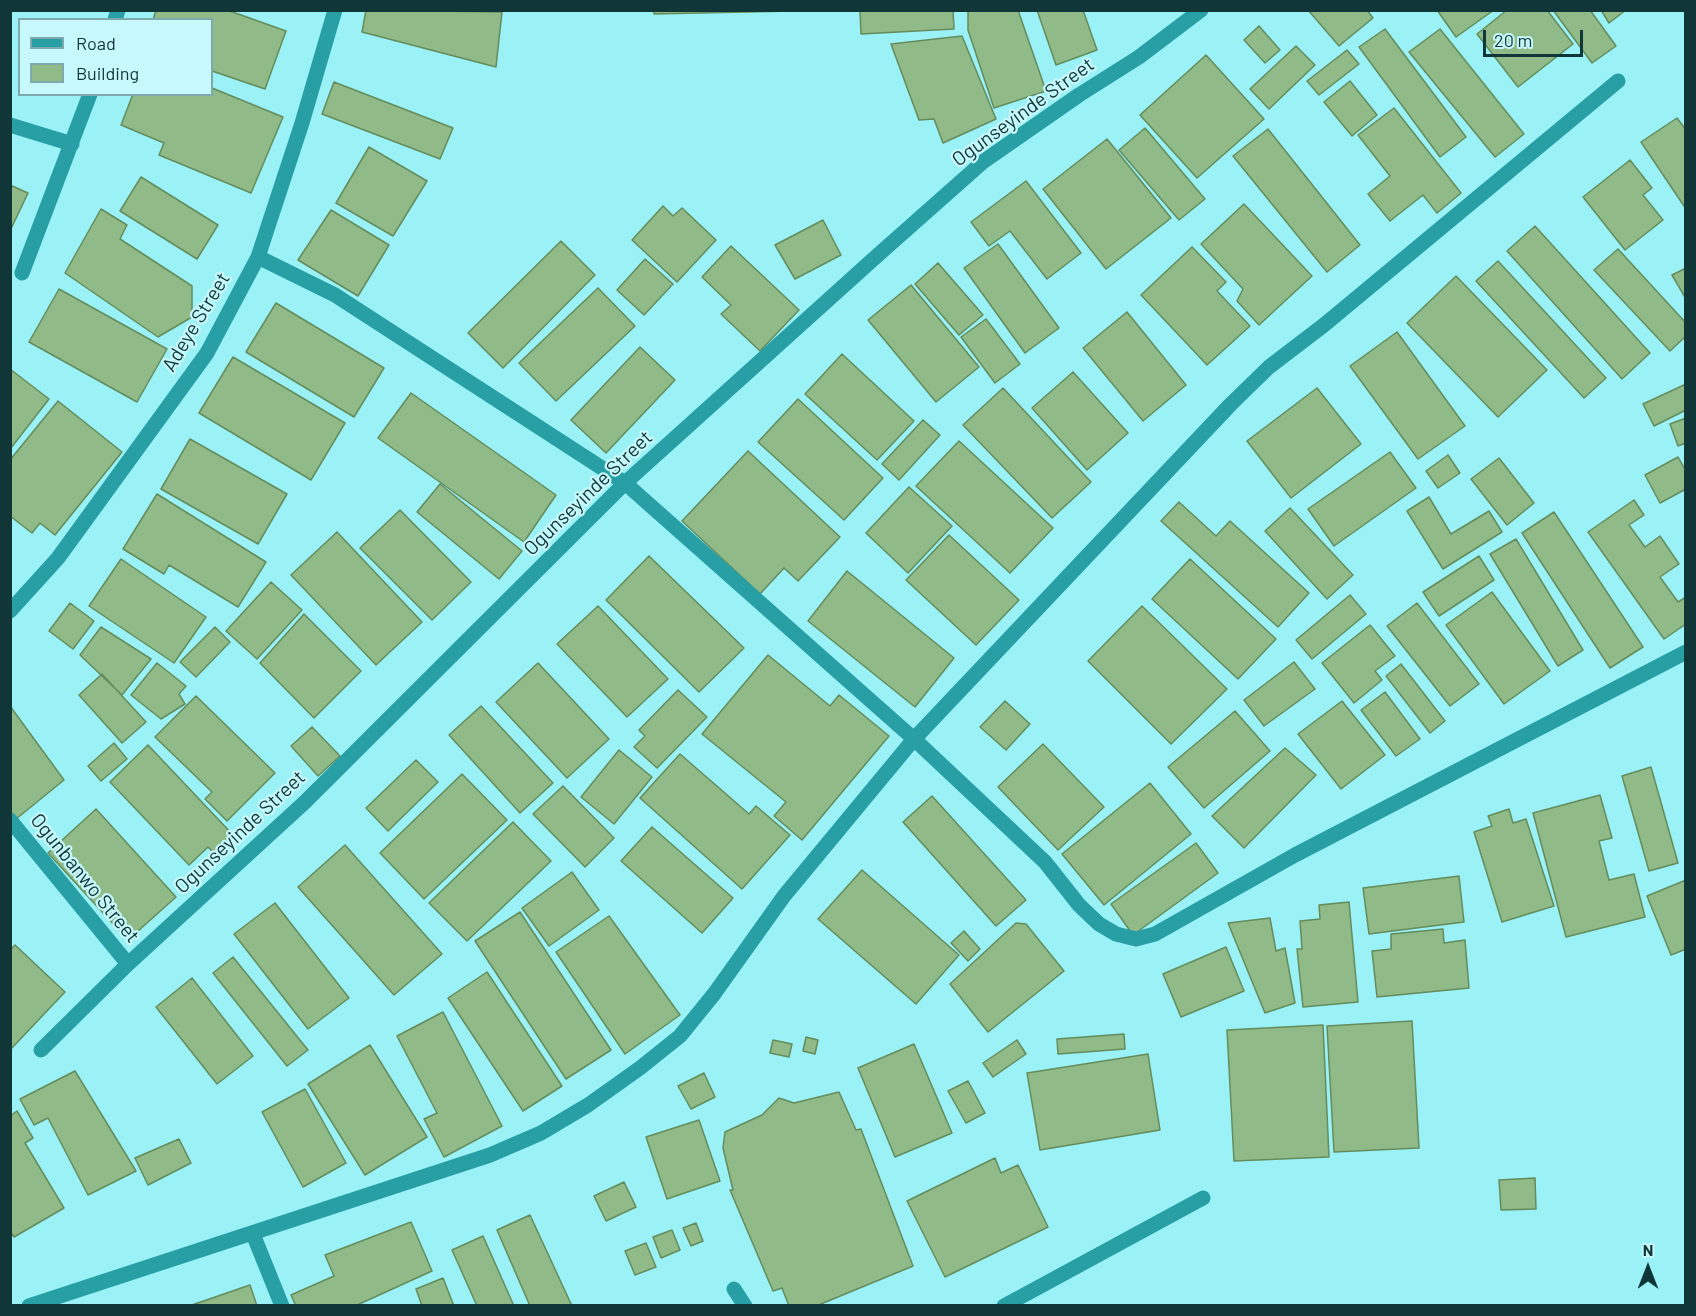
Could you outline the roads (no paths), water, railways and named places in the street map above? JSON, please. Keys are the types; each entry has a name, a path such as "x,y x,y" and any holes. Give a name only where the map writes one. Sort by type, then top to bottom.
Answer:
{"street":[{"name":"Adeye Street","path":"10,611 58,558 207,353 258,257 302,123 335,10"},
{"name":"Ogunseyinde Street","path":"41,1050 128,963 305,802 625,483 984,161 1149,50 1201,10"},
{"path":"29,1305 490,1155 541,1133 588,1105 640,1068 680,1036 714,994 784,896 914,739 1177,459 1269,367 1324,325 1618,81"},
{"path":"22,273 89,96"},
{"path":"10,125 72,144"},
{"path":"258,257 335,295 625,483 914,739 1045,862 1079,905 1099,924 1116,934 1136,939 1155,934 1295,855 1686,652"},
{"name":"Ogunbanwo Street","path":"10,820 128,963"},
{"path":"1004,1305 1203,1198"},
{"path":"253,1234 282,1305"},
{"path":"734,1289 744,1305"}]}
